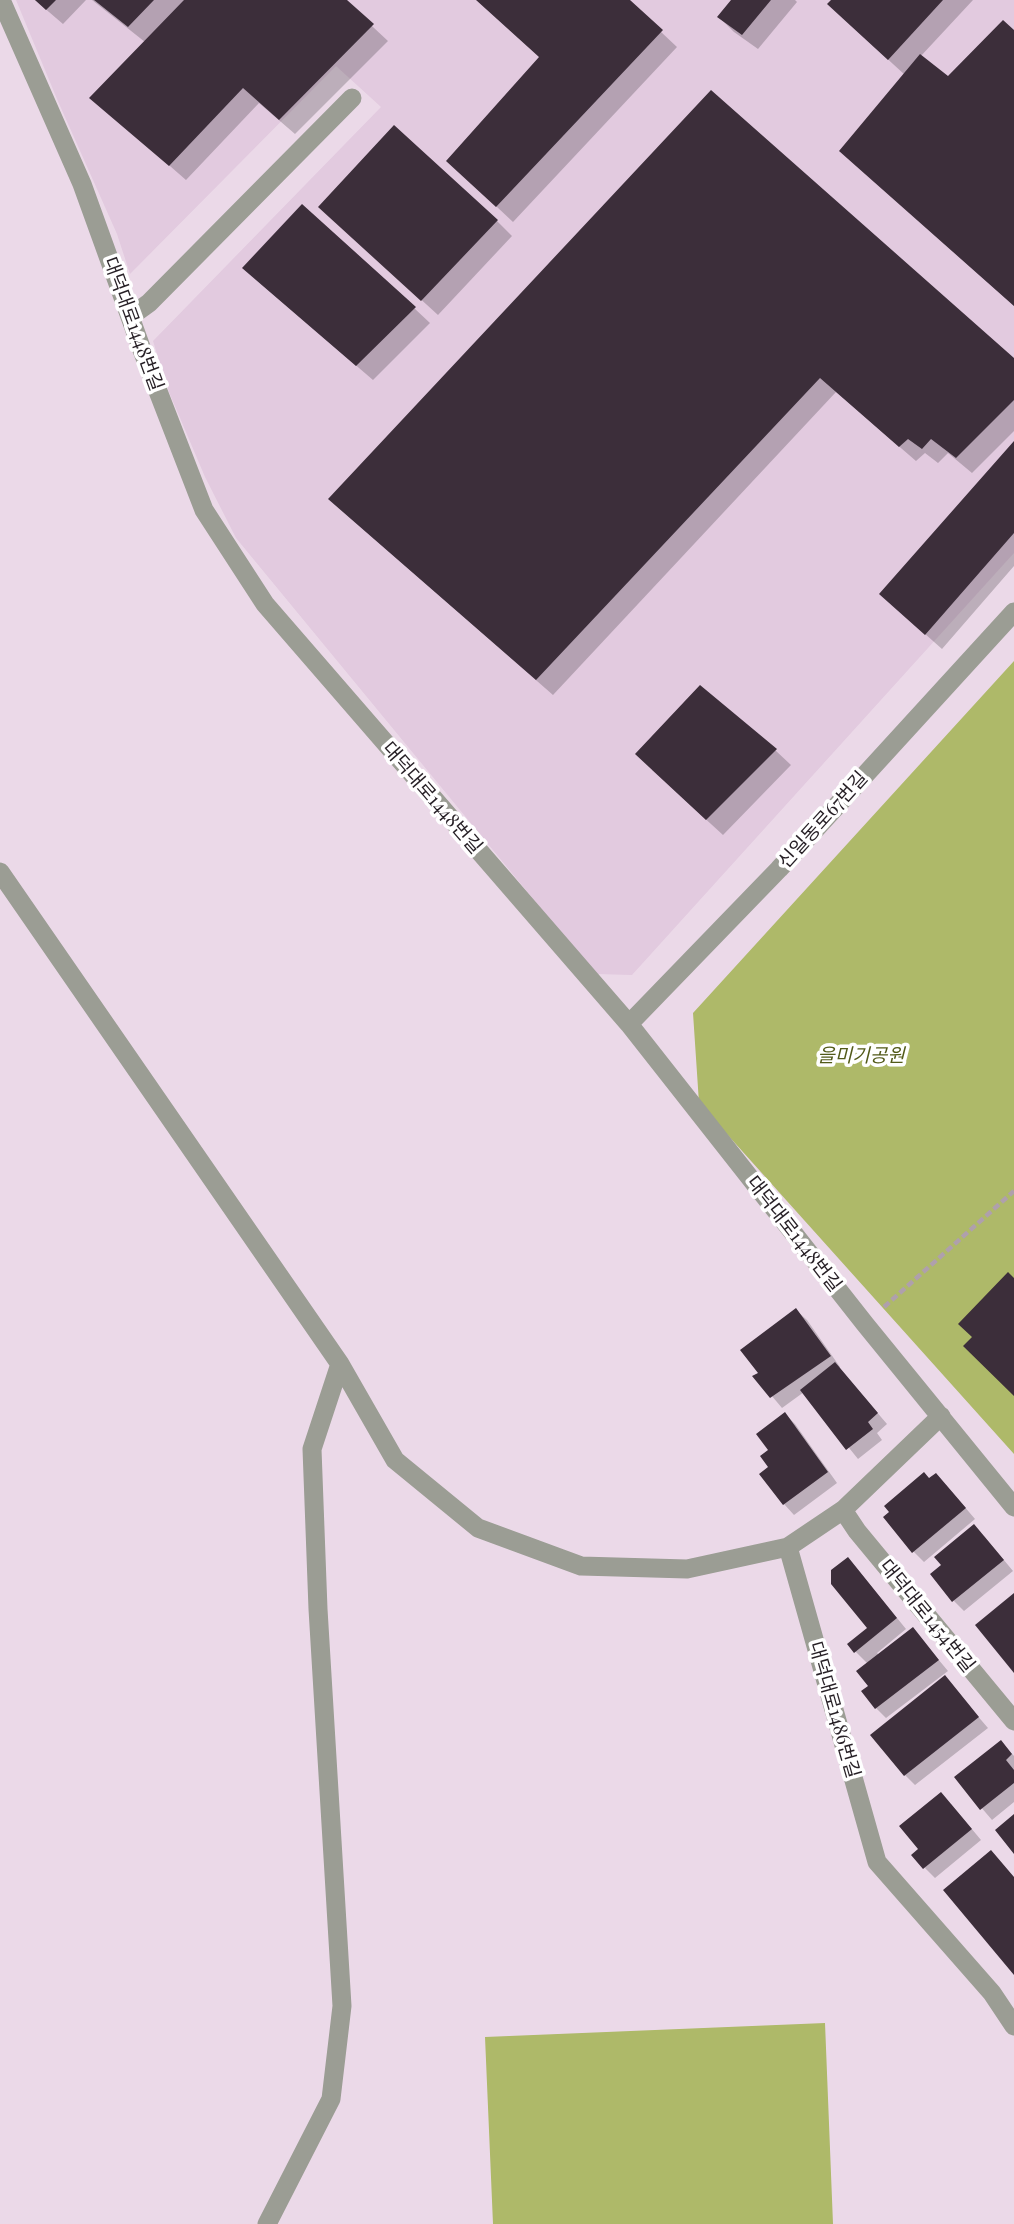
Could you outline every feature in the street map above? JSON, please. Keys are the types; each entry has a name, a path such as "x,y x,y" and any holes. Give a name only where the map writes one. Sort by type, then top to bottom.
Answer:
{"street":[{"name":"대덕대로1448번길","path":"1,0 82,184 204,510 265,604 629,1024 865,1324 1014,1507"},
{"path":"131,316 149,303 352,98"},
{"name":"신일동로67번길","path":"629,1024 779,869 1014,612"},
{"path":"0,872 341,1364 395,1460 478,1528 582,1566 687,1569 788,1547 843,1510 942,1416"},
{"path":"267,2224 331,2099 342,2006 318,1609 312,1449 341,1364"},
{"name":"대덕대로1454번길","path":"843,1510 857,1531 1014,1721"},
{"name":"대덕대로1486번길","path":"788,1547 877,1862 992,1993 1014,2026"}],"path":[{"path":"865,1324 1014,1191"}],"shaded area":[{"path":"16,0 1014,0 1014,553 632,975 595,974 236,538 205,477 169,392 153,341 381,107 336,66 130,274 117,234"}],"green space":[{"name":"을미기공원","path":"1014,661 1014,1454 699,1103 693,1013"},
{"path":"825,2023 833,2224 493,2224 485,2037"}],"building":[{"path":"35,0 56,0 46,10"},
{"path":"94,0 154,0 128,27"},
{"path":"184,0 347,0 374,24 279,120 243,88 169,166 89,98"},
{"path":"476,0 630,0 663,30 496,207 446,161 539,57"},
{"path":"731,0 771,0 742,35 717,17"},
{"path":"831,0 943,0 888,60 827,4"},
{"path":"1003,20 1014,30 1014,306 839,151 920,54 948,76"},
{"path":"711,90 1014,358 1014,400 956,458 931,439 922,449 908,439 899,447 820,378 536,680 328,499"},
{"path":"394,125 498,220 421,301 318,207"},
{"path":"302,204 416,307 356,366 242,268"},
{"path":"1014,441 1014,533 925,635 879,594"},
{"path":"700,685 777,749 706,820 635,754"},
{"path":"1008,1272 1014,1278 1014,1396 963,1346 972,1337 958,1324"},
{"path":"796,1308 831,1356 770,1398 752,1376 758,1373 740,1350"},
{"path":"835,1362 878,1413 868,1422 873,1429 846,1450 800,1390"},
{"path":"785,1412 828,1472 783,1505 759,1474 768,1467 760,1456 768,1450 756,1434"},
{"path":"924,1472 929,1478 936,1473 966,1508 912,1553 883,1517 889,1512 884,1506"},
{"path":"974,1524 1004,1560 952,1602 930,1574 941,1565 934,1557"},
{"path":"848,1557 897,1618 854,1653 847,1644 867,1628 831,1584 831,1570"},
{"path":"1014,1593 1014,1673 975,1625"},
{"path":"913,1627 939,1660 875,1709 861,1691 868,1686 856,1671"},
{"path":"945,1675 979,1717 904,1776 870,1735"},
{"path":"1001,1740 1012,1754 1006,1760 1014,1770 1014,1783 980,1810 954,1777"},
{"path":"941,1792 972,1829 923,1869 911,1855 918,1849 899,1826"},
{"path":"1014,1814 1014,1854 995,1830"},
{"path":"991,1850 1014,1877 1014,1975 943,1890"}]}
